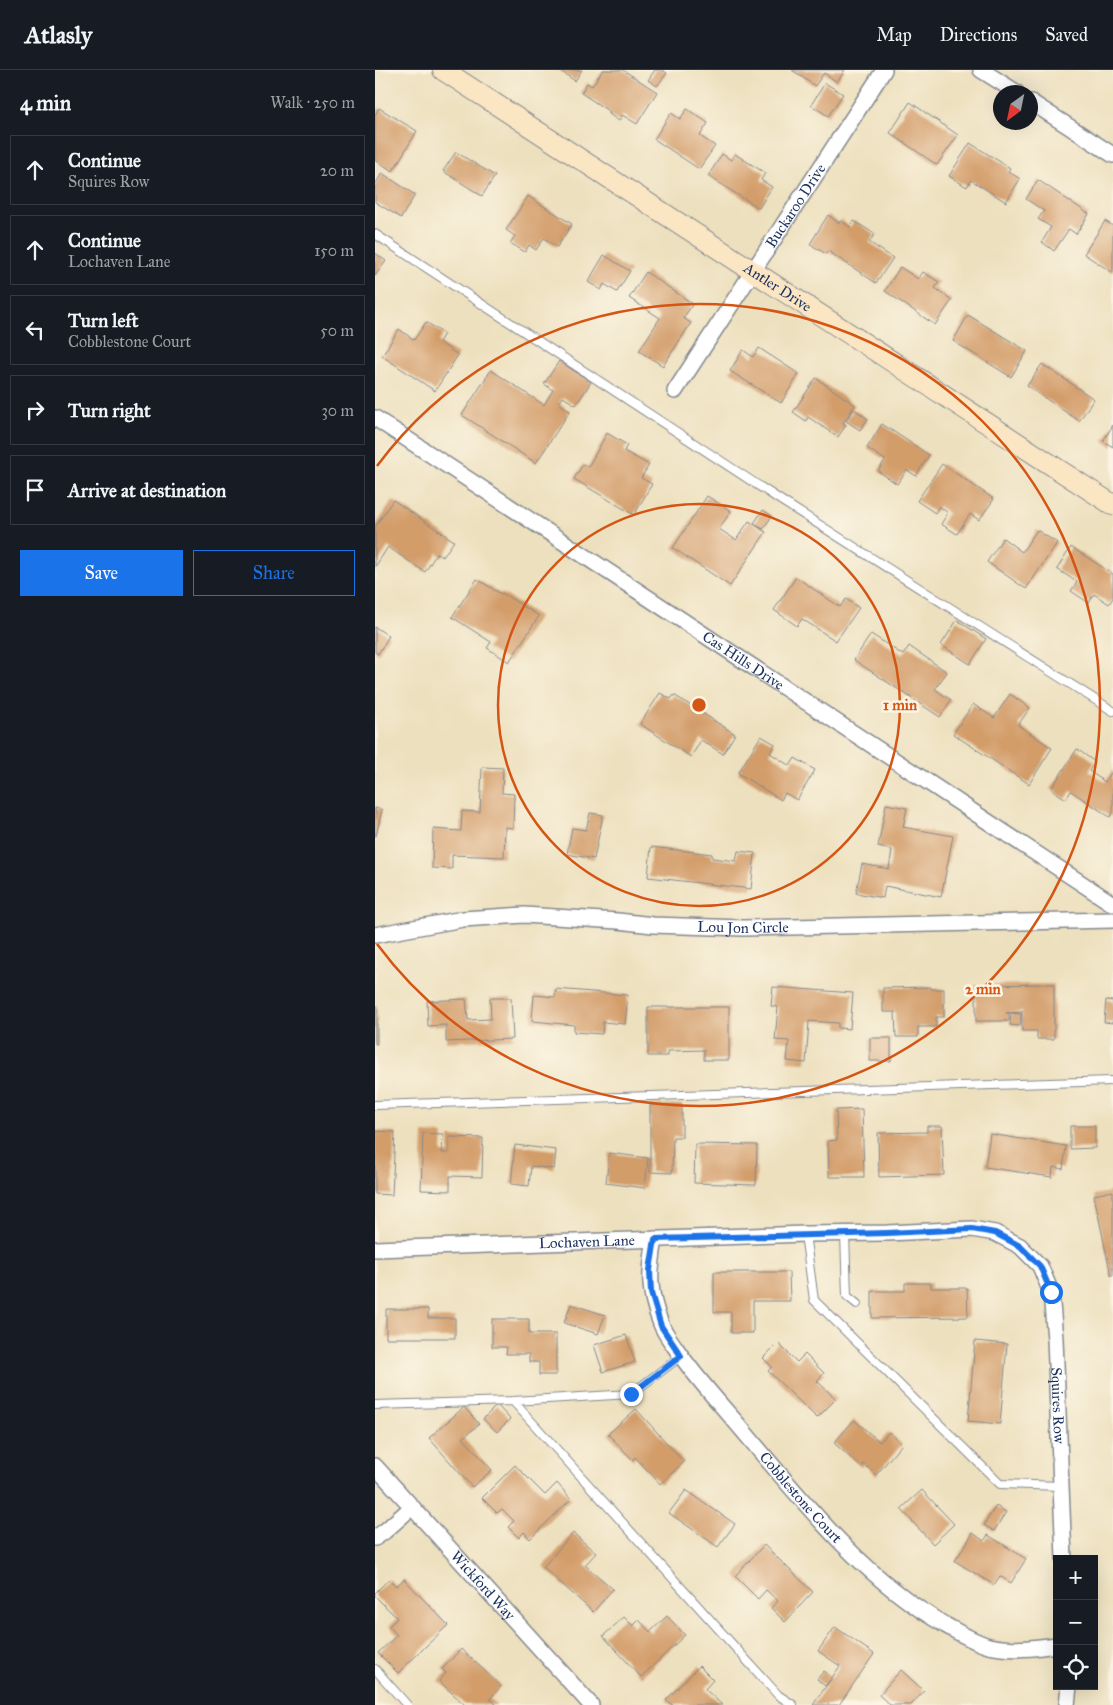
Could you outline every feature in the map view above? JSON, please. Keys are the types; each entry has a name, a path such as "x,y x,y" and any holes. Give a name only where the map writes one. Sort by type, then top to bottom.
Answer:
{"street":[{"name":"Antler Drive","path":"443,70 1113,505"},
{"name":"Buckaroo Drive","path":"675,391 884,70"},
{"path":"981,70 1005,85"},
{"path":"1038,107 1113,156"},
{"name":"Cas Hills Drive","path":"375,418 1113,904"},
{"name":"Lou Jon Circle","path":"375,935 463,919 524,915 653,925 743,928 1113,920"},
{"name":"Lochaven Lane","path":"375,1249 972,1229 995,1233 1020,1246 1031,1256"},
{"name":"Cobblestone Court","path":"655,1239 650,1270 651,1293 661,1326 689,1368 821,1521 864,1564 899,1593 927,1614 959,1633 989,1646 1022,1649 1053,1645"},
{"name":"Squires Row","path":"1031,1256 1040,1266 1051,1292 1055,1339 1064,1555"},
{"name":"Wickford Way","path":"375,1466 591,1705"},
{"path":"375,1538 385,1532 412,1506"},
{"path":"1067,1705 1069,1690"}],"lane":[{"path":"375,234 785,503 1113,711"},
{"path":"375,1105 1113,1081"},
{"path":"805,1234 814,1300 1000,1484 1061,1486"},
{"path":"845,1234 847,1296 857,1304"},
{"path":"375,1405 513,1401 631,1394 681,1356"},
{"path":"513,1401 778,1696 793,1705"},
{"path":"375,1669 407,1705"}],"building":[{"path":"559,70 582,70 575,81"},
{"path":"603,70 623,70 657,92 637,124 622,115 619,121 609,114 610,112 581,93 587,83 592,86"},
{"path":"655,70 662,70 667,73 657,86 648,80"},
{"path":"792,70 845,70 837,82 824,73 815,86"},
{"path":"825,83 843,94 828,116 811,105"},
{"path":"910,102 958,135 937,165 890,133"},
{"path":"379,108 417,131 393,171 375,160 375,115"},
{"path":"687,109 708,123 700,136 715,146 699,169 654,139 671,113 680,119"},
{"path":"970,143 1010,168 1008,171 1020,179 1006,202 971,180 967,187 949,176"},
{"path":"456,152 495,176 482,196 443,171"},
{"path":"722,154 731,160 735,154 765,173 761,180 772,187 759,208 708,176"},
{"path":"382,173 415,195 401,218 375,202 375,185"},
{"path":"1038,180 1089,214 1076,234 1069,229 1054,251 1042,242 1051,227 1038,219 1044,211 1026,199"},
{"path":"528,196 572,224 557,247 544,238 536,250 529,245 525,252 510,243 515,236 506,230"},
{"path":"828,215 839,223 841,220 850,227 854,221 875,234 869,242 893,258 876,283 828,251 826,254 810,244"},
{"path":"1105,221 1113,226 1113,273 1084,254"},
{"path":"375,253 386,261 375,276"},
{"path":"604,255 630,271 617,292 604,284 601,290 588,282"},
{"path":"900,267 918,279 923,272 939,282 935,288 952,300 935,325 885,291"},
{"path":"646,272 693,304 683,318 691,323 663,366 639,351 660,318 629,298"},
{"path":"968,315 1027,351 1011,377 953,341"},
{"path":"426,322 444,334 439,342 458,355 435,391 382,356 399,329 414,340"},
{"path":"759,348 799,374 781,403 730,371 743,350 753,357"},
{"path":"559,361 591,382 576,405 563,397 559,403 570,411 536,463 462,415 491,370 544,405 553,390 544,384"},
{"path":"1042,364 1094,399 1079,421 1027,386"},
{"path":"816,378 855,405 843,423 846,425 838,437 808,417 806,421 793,412"},
{"path":"854,409 868,419 860,430 846,421"},
{"path":"882,424 929,455 916,476 907,470 897,484 878,471 885,460 867,448"},
{"path":"1113,425 1113,447 1103,441"},
{"path":"607,433 627,445 624,451 649,465 641,478 652,484 634,515 574,479 583,464 588,467"},
{"path":"942,464 994,499 979,520 970,514 957,534 941,524 948,513 939,506 935,513 917,501"},
{"path":"707,496 731,511 719,529 736,540 749,521 766,532 730,586 673,548"},
{"path":"393,500 454,541 443,557 437,553 425,572 388,547 375,567 375,527"},
{"path":"763,510 772,516 763,529 754,523"},
{"path":"1037,530 1057,543 1026,589 987,562 1003,538 1022,552"},
{"path":"1071,547 1113,574 1113,598 1109,604 1094,594 1089,603 1071,591 1077,582 1057,569"},
{"path":"796,577 840,607 846,599 859,608 836,641 802,619 797,626 774,610"},
{"path":"477,579 539,616 509,662 487,648 491,642 452,617"},
{"path":"957,620 986,639 970,664 941,645"},
{"path":"375,627 389,636 378,654 375,652"},
{"path":"871,634 903,655 909,646 947,672 935,689 951,700 940,717 854,660"},
{"path":"660,693 671,699 674,695 735,734 723,754 701,740 691,757 640,724"},
{"path":"1010,694 1030,708 1018,725 1052,748 1029,784 953,734 973,704 994,718"},
{"path":"761,736 775,744 770,753 790,766 795,758 815,770 797,800 785,793 781,800 738,773"},
{"path":"1077,749 1095,762 1089,771 1105,782 1113,770 1113,813 1110,817 1071,791 1066,799 1051,789"},
{"path":"482,767 503,768 502,793 514,794 513,828 505,827 504,857 452,855 452,869 432,868 433,829 461,831 462,811 480,812"},
{"path":"886,804 907,808 903,827 953,836 941,897 885,886 883,898 856,893 862,864 889,869 892,850 878,847"},
{"path":"375,808 382,810 376,836 375,836"},
{"path":"590,813 603,815 594,859 567,854 572,828 586,830"},
{"path":"651,847 712,854 712,858 736,861 738,851 755,853 751,889 648,877"},
{"path":"1054,984 1054,1039 1037,1039 1037,1031 1022,1031 1022,1010 1021,1012 1006,1013 1009,1013 1009,1021 976,1021 976,985"},
{"path":"773,987 853,993 850,1029 838,1028 838,1023 809,1021 806,1063 787,1061 789,1041 775,1040 778,1007 771,1006"},
{"path":"931,987 931,989 944,989 944,1017 936,1017 936,1027 918,1027 918,1037 896,1037 895,1012 883,1012 883,988"},
{"path":"556,989 628,995 625,1024 603,1022 602,1034 574,1032 574,1025 532,1021 534,995 555,997"},
{"path":"490,998 511,998 513,1039 446,1042 446,1025 428,1026 427,1001 466,999 468,1020 491,1019"},
{"path":"1106,1000 1113,1001 1113,1023 1104,1022"},
{"path":"375,1006 377,1006 377,1044 375,1044"},
{"path":"648,1007 729,1007 729,1060 704,1060 704,1050 668,1051 668,1056 648,1056"},
{"path":"1011,1013 1021,1014 1020,1026 1010,1025"},
{"path":"870,1038 891,1038 891,1061 870,1061"},
{"path":"650,1105 682,1105 682,1137 673,1137 672,1173 650,1172"},
{"path":"862,1109 864,1177 829,1177 828,1141 837,1140 836,1110"},
{"path":"927,1126 942,1126 944,1175 879,1177 878,1133 927,1132"},
{"path":"1070,1126 1095,1126 1095,1148 1070,1149"},
{"path":"375,1131 395,1132 392,1195 375,1194"},
{"path":"423,1133 443,1134 442,1153 449,1153 449,1137 483,1138 482,1177 450,1176 450,1191 421,1190"},
{"path":"990,1134 1066,1146 1063,1169 1053,1167 1052,1177 985,1167"},
{"path":"695,1144 757,1145 756,1185 694,1183"},
{"path":"515,1145 556,1150 554,1169 531,1166 529,1186 511,1184"},
{"path":"609,1153 648,1158 645,1188 606,1183"},
{"path":"1113,1191 1113,1276 1111,1276 1094,1195"},
{"path":"714,1272 789,1272 790,1301 753,1301 753,1333 731,1333 731,1312 714,1312"},
{"path":"905,1283 931,1283 931,1288 967,1288 968,1317 872,1318 872,1291 905,1291"},
{"path":"571,1304 605,1315 598,1334 564,1323"},
{"path":"386,1309 428,1309 428,1318 455,1318 455,1338 386,1338"},
{"path":"492,1319 529,1319 529,1334 556,1334 556,1375 539,1375 539,1362 529,1362 529,1354 506,1354 507,1347 492,1347"},
{"path":"626,1335 635,1362 603,1372 594,1345"},
{"path":"975,1341 1007,1344 1000,1424 968,1421"},
{"path":"778,1343 797,1362 805,1354 824,1373 817,1381 836,1399 817,1418 768,1371 772,1367 763,1358"},
{"path":"497,1405 510,1419 497,1432 483,1419"},
{"path":"464,1407 479,1424 463,1438 492,1470 472,1487 429,1438"},
{"path":"636,1409 684,1462 660,1484 635,1457 633,1460 608,1434"},
{"path":"854,1420 880,1442 889,1432 902,1444 876,1475 864,1464 861,1467 834,1443"},
{"path":"515,1465 545,1495 557,1483 571,1499 530,1539 524,1532 519,1538 508,1527 514,1521 502,1509 497,1513 482,1498"},
{"path":"686,1490 735,1524 718,1547 669,1513"},
{"path":"922,1490 954,1524 933,1544 901,1509"},
{"path":"996,1506 1006,1512 994,1531 984,1525"},
{"path":"573,1533 596,1553 585,1565 613,1589 593,1612 543,1567"},
{"path":"973,1533 984,1541 988,1535 1026,1559 1011,1583 1000,1576 994,1585 955,1561"},
{"path":"764,1545 813,1592 785,1622 771,1608 778,1601 766,1590 758,1599 735,1576"},
{"path":"389,1579 396,1586 404,1579 448,1625 398,1673 378,1653 397,1635 389,1626 397,1618 375,1596 375,1593"},
{"path":"667,1616 685,1635 641,1677 603,1636 624,1617 633,1626 639,1620 650,1632"},
{"path":"835,1627 874,1654 839,1705 813,1705 840,1666 818,1651"},
{"path":"461,1649 501,1686 490,1699 497,1705 465,1705 439,1681 446,1673 442,1669"},
{"path":"699,1666 713,1680 705,1689 722,1705 672,1705 666,1700"},
{"path":"901,1670 924,1691 911,1705 890,1705 879,1695"},
{"path":"824,1671 832,1678 825,1686 817,1679"}],"route":[{"path":"631,1394 681,1356 661,1326 651,1293 650,1270 655,1239 972,1229 995,1233 1020,1246 1040,1266 1051,1292"}]}
